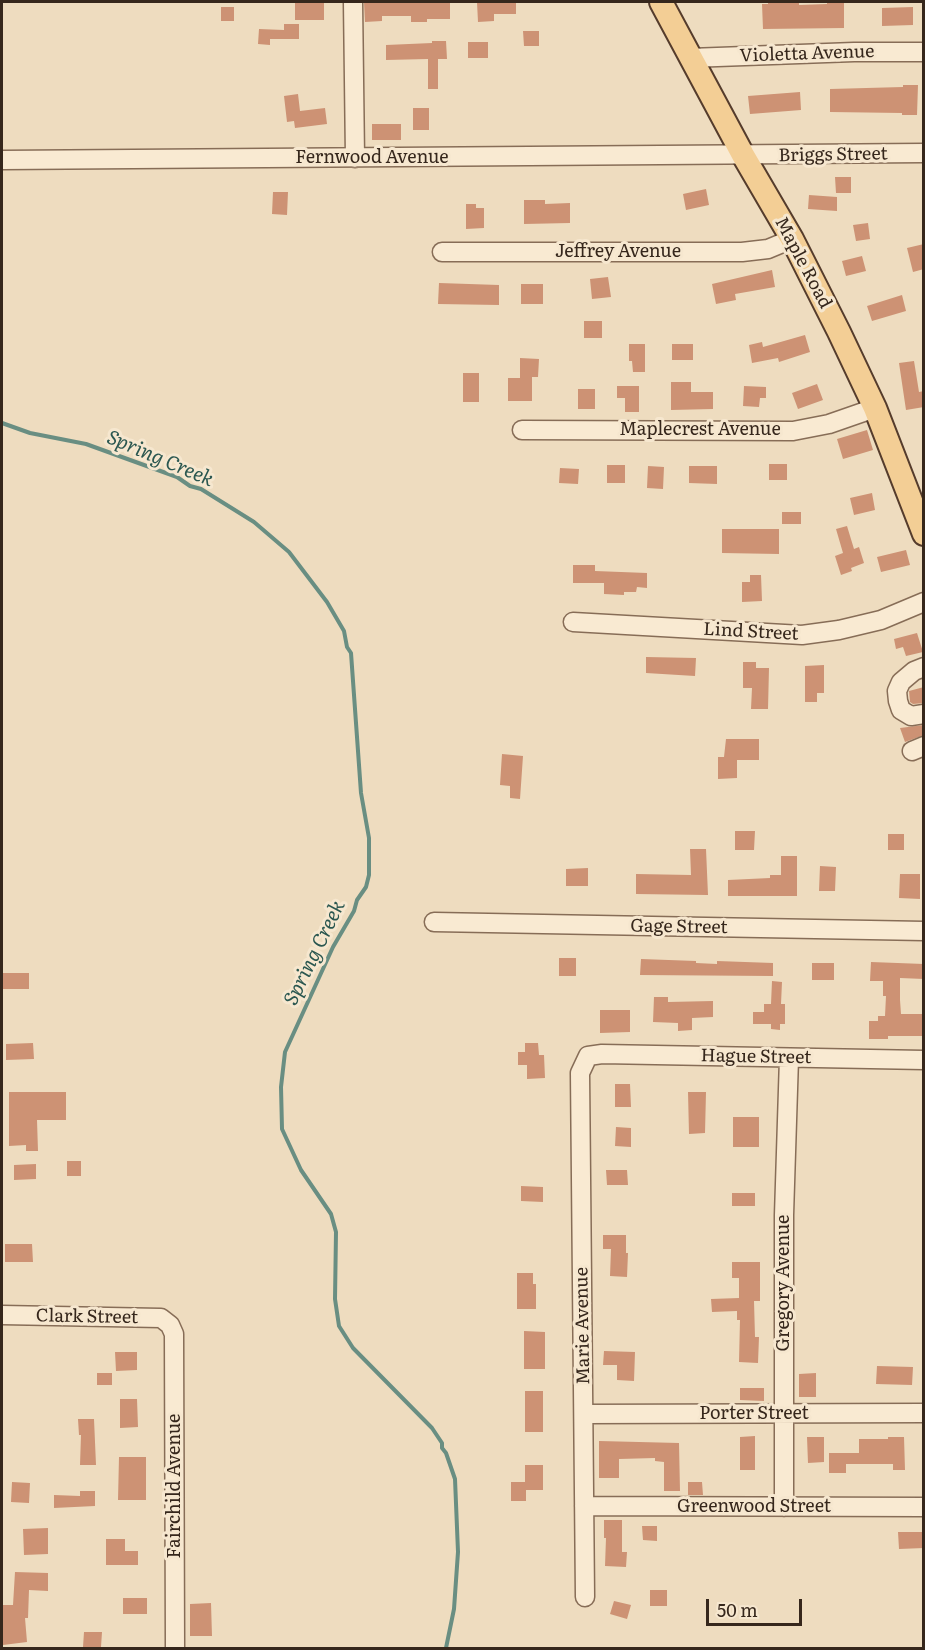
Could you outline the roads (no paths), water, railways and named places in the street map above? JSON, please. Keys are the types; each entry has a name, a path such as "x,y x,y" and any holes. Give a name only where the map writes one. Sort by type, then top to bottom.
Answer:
{"main road":[{"name":"Maple Road","path":"661,2 743,156 792,238 875,408 924,534"}],"street":[{"path":"353,2 355,158"},
{"name":"Violetta Avenue","path":"690,58 924,52"},
{"name":"Briggs Street","path":"743,156 924,153"},
{"name":"Fernwood Avenue","path":"2,160 743,156"},
{"name":"Jeffrey Avenue","path":"442,252 742,252 768,249 792,238"},
{"name":"Maplecrest Avenue","path":"522,429 793,431 829,424 875,408"},
{"name":"Lind Street","path":"573,622 802,635 839,630 881,620 924,602"},
{"path":"924,667 914,671 901,682 897,691 901,710 911,716 924,714"},
{"name":"Gage Street","path":"434,922 924,931"},
{"name":"Hague Street","path":"588,1056 602,1054 924,1060"},
{"name":"Marie Avenue","path":"585,1597 580,1073 588,1056"},
{"name":"Gregory Avenue","path":"784,1507 784,1215 789,1058"},
{"name":"Clark Street","path":"2,1316 161,1318 170,1325"},
{"name":"Fairchild Avenue","path":"170,1325 174,1334 175,1648"},
{"name":"Porter Street","path":"584,1414 924,1413"},
{"name":"Greenwood Street","path":"584,1506 924,1507"}],"waterway":[{"name":"Spring Creek","path":"2,423 30,433 86,444 177,477 190,486 201,489 254,522 289,552 327,602 344,631 347,647 351,653 361,793 369,838 369,875 366,887 333,947 285,1052 281,1087 282,1129 301,1170 331,1214 336,1232 335,1299 339,1326 353,1348 432,1428 442,1443 455,1479 458,1552 454,1609 446,1648"}]}
